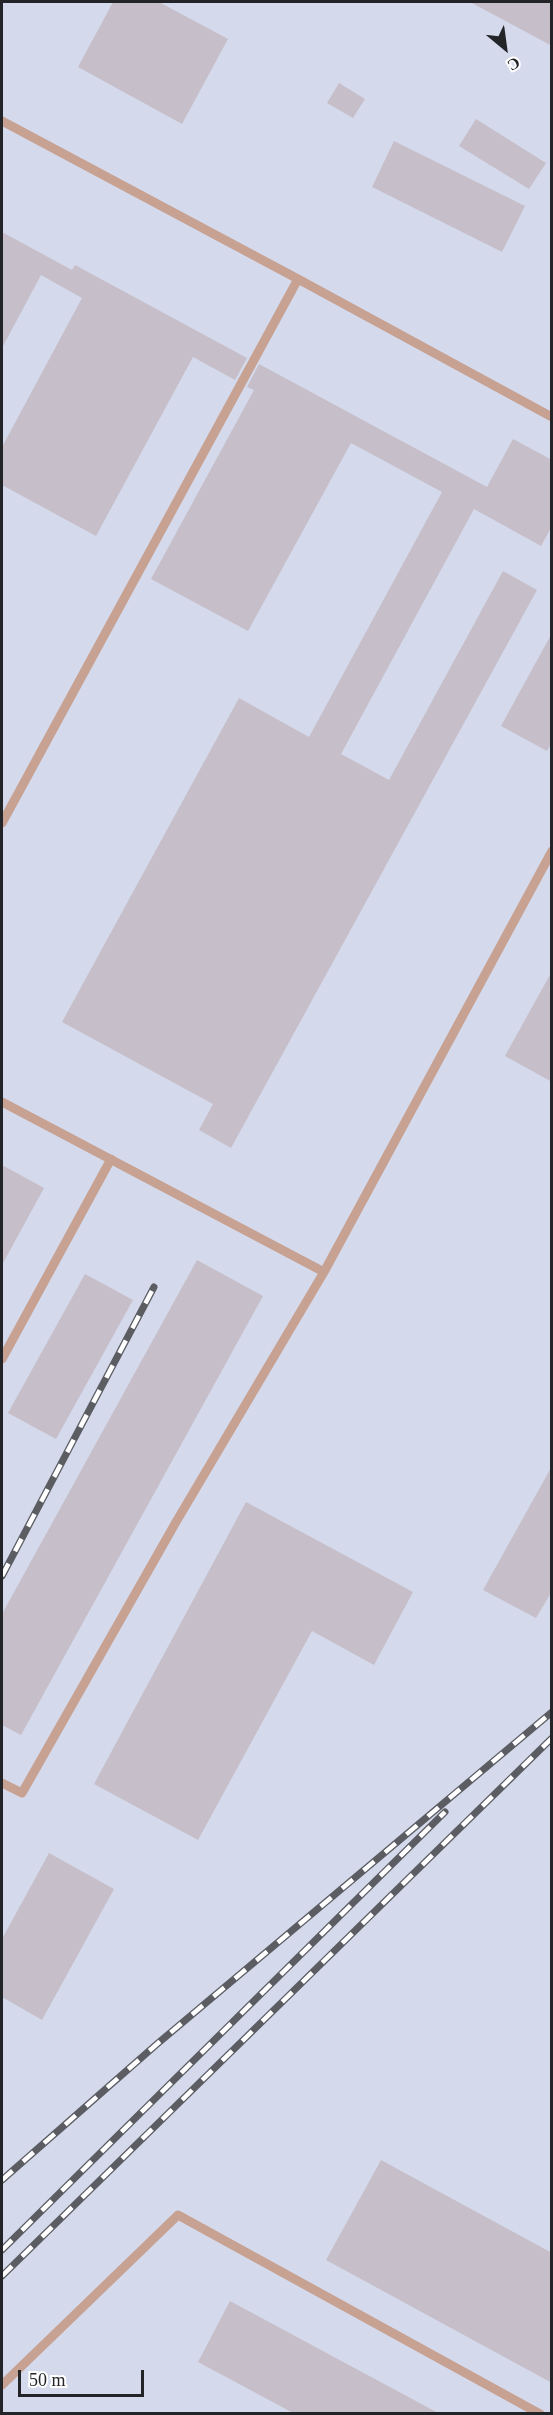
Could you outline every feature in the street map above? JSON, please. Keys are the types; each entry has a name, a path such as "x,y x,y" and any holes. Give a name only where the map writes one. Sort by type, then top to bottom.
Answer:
{"lane":[{"path":"2,121 552,417"},
{"path":"2,823 298,279"},
{"path":"2,1783 22,1793 176,1522 324,1272 552,851"},
{"path":"2,1102 324,1272"},
{"path":"2,1359 111,1159"},
{"path":"2,2385 178,2215 540,2414"}],"shaded area":[{"path":"2,2 551,2 551,2413 2,2413"}],"building":[{"path":"113,2 159,2 228,39 182,124 78,67"},
{"path":"470,2 552,2 552,46"},
{"path":"339,83 365,99 353,118 327,103"},
{"path":"476,119 546,163 529,189 459,146"},
{"path":"394,141 525,206 502,252 372,187"},
{"path":"2,232 72,270 75,265 247,358 235,380 193,357 96,536 2,485 2,447 82,298 41,275 2,348"},
{"path":"259,364 487,487 513,439 552,460 552,526 541,546 474,509 341,754 389,780 503,571 537,590 231,1148 199,1130 213,1104 62,1022 239,698 309,737 442,492 351,443 248,631 151,579 254,390 247,387"},
{"path":"552,633 552,742 547,751 501,726"},
{"path":"552,971 552,1082 505,1056"},
{"path":"2,1165 44,1188 2,1265"},
{"path":"197,1260 263,1296 21,1735 2,1725 2,1614"},
{"path":"85,1274 133,1300 56,1439 8,1413"},
{"path":"552,1466 552,1591 536,1618 483,1590"},
{"path":"246,1502 413,1592 374,1665 312,1631 198,1840 94,1784"},
{"path":"49,1853 114,1889 42,2020 2,1997 2,1939"},
{"path":"381,2160 552,2253 552,2383 326,2260"},
{"path":"230,2301 440,2414 295,2414 198,2362"}],"railway":[{"path":"2,1576 154,1287"},
{"path":"2,2180 157,2044 552,1712"},
{"path":"2,2276 552,1738"},
{"path":"2,2250 445,1812"}]}
